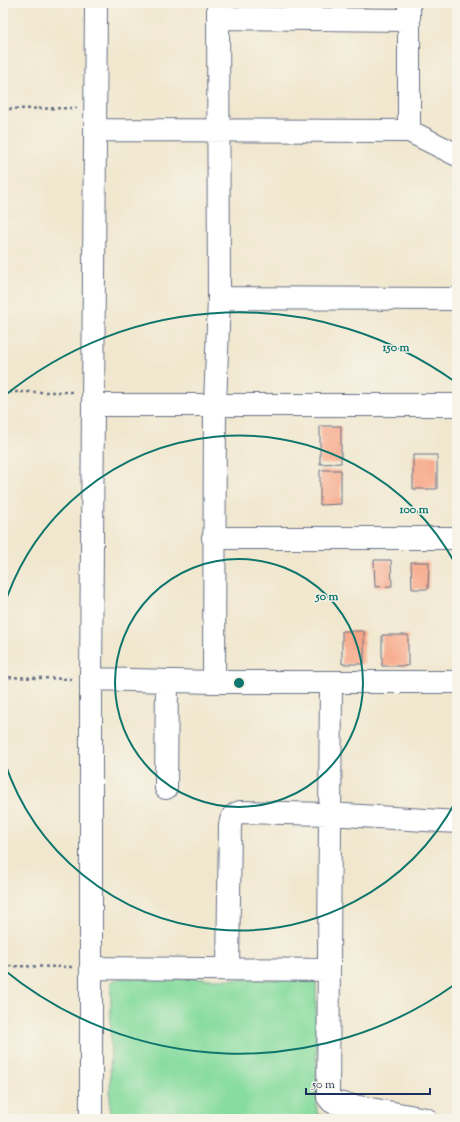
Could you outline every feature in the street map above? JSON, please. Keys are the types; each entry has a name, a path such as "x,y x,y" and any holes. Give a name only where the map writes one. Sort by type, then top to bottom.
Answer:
{"street":[{"path":"91,1119 96,3"},
{"path":"214,682 213,538 215,405 219,298 218,10 408,11 409,131"},
{"path":"96,130 409,131 457,155"},
{"path":"219,298 457,299"},
{"path":"94,399 215,405 457,405"},
{"path":"213,538 457,538"},
{"path":"92,679 214,682 457,682"},
{"path":"166,788 167,681"},
{"path":"331,682 328,1097 332,1102 426,1119"},
{"path":"228,968 231,818 235,814 240,812 329,814 457,822"},
{"path":"91,968 328,970"}],"path":[{"path":"3,109 95,108"},
{"path":"3,392 94,399"},
{"path":"3,677 92,679"},
{"path":"3,966 91,968"}],"green space":[{"path":"120,978 316,980 317,1114 345,1119 110,1119 111,982"}],"building":[{"path":"320,426 341,426 341,463 320,464"},
{"path":"413,455 437,455 437,489 413,489"},
{"path":"320,470 341,470 341,504 320,505"},
{"path":"374,560 391,560 392,586 375,587"},
{"path":"411,562 429,562 428,589 412,589"},
{"path":"342,631 364,631 364,664 342,664"},
{"path":"382,635 408,635 408,666 382,666"}]}
